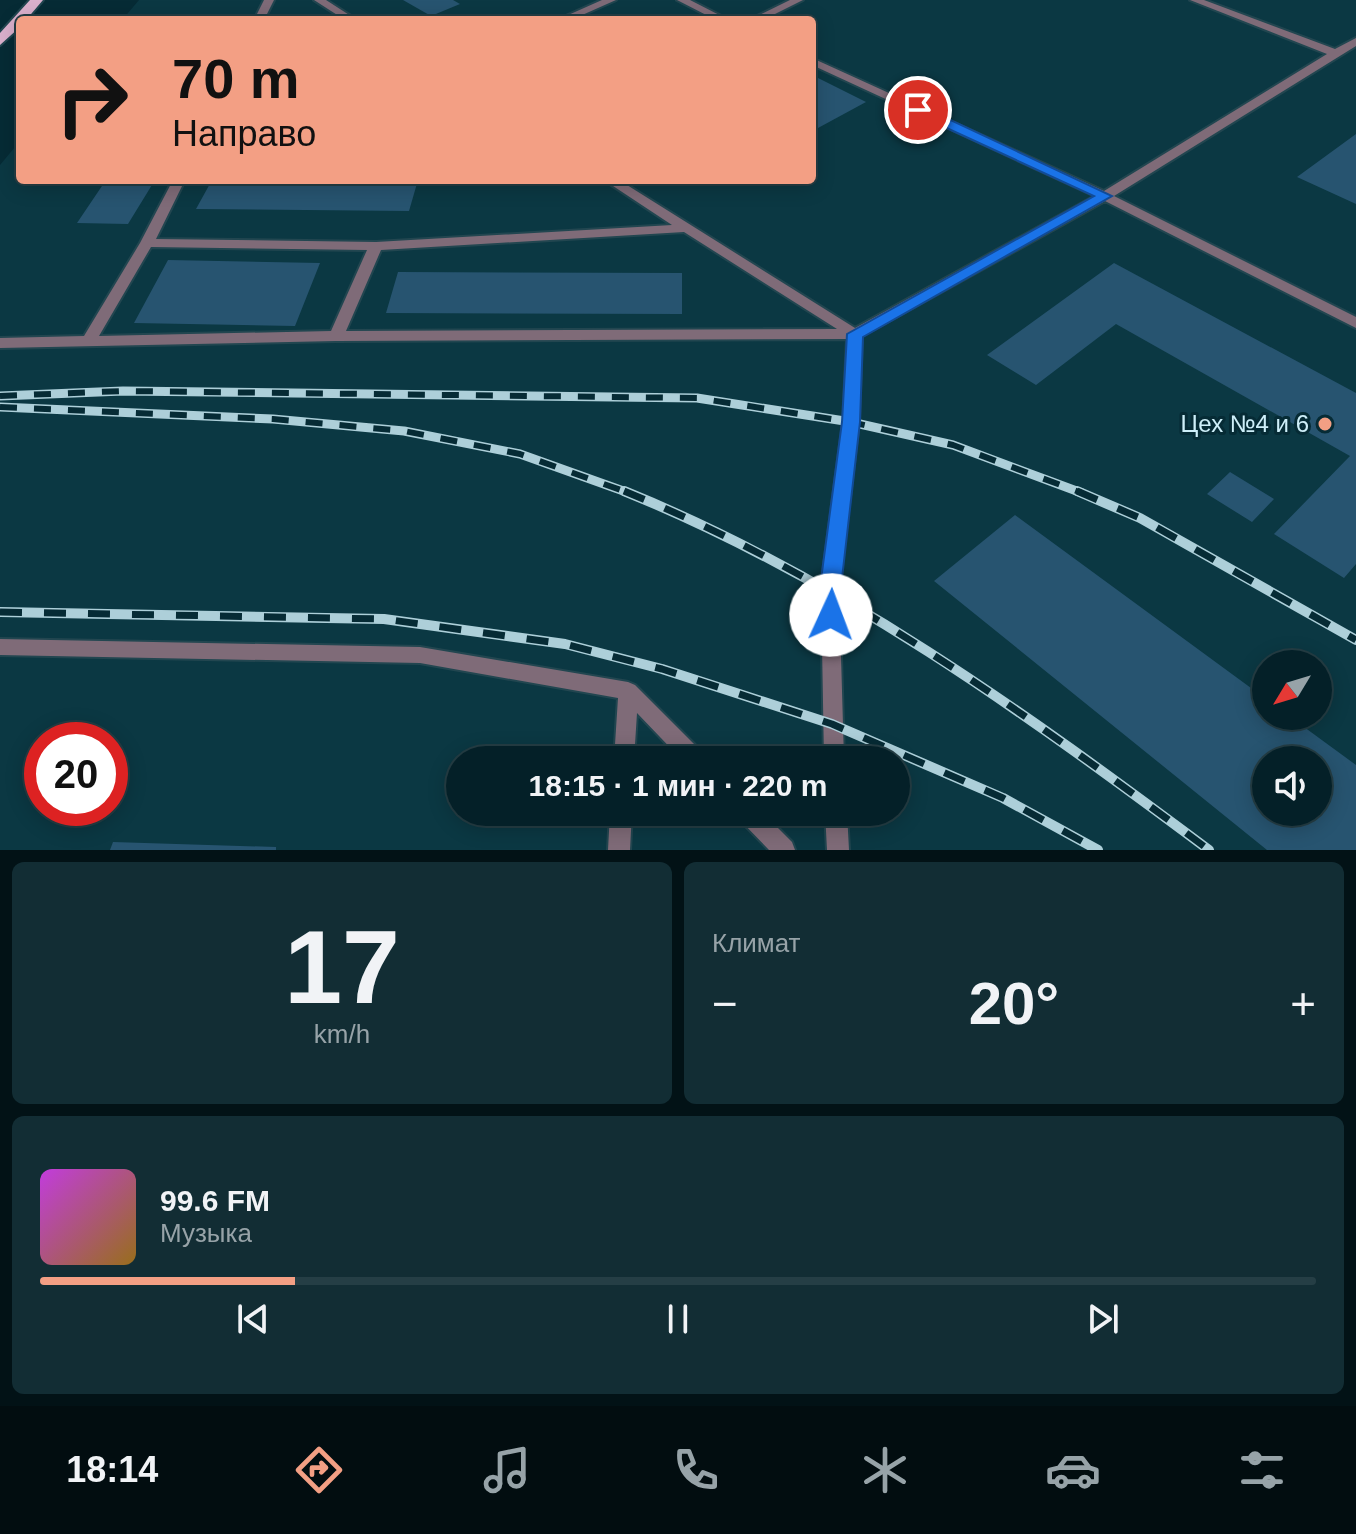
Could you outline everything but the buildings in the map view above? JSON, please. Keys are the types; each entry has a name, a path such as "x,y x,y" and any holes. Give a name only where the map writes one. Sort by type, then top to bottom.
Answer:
{"main road":[{"path":"23,16 37,0"},
{"path":"0,41 16,23"}],"lane":[{"path":"319,0 345,16"},
{"path":"572,16 611,0"},
{"path":"682,0 716,16"},
{"path":"763,16 798,0"},
{"path":"1195,0 1335,53"},
{"path":"0,343 336,336 855,334 1105,196 1356,41"},
{"path":"816,63 1105,196 1356,323"},
{"path":"89,340 147,243 177,184"},
{"path":"616,184 855,334"},
{"path":"147,243 376,246 686,228"},
{"path":"336,336 376,246"},
{"path":"834,746 830,587 851,422 855,334"},
{"path":"0,647 420,655 628,691 682,746"},
{"path":"625,746 628,691"},
{"path":"619,850 620,826"},
{"path":"761,826 784,850"},
{"path":"837,826 838,850"}],"shaded area":[{"path":"139,0 1356,0 1356,850 0,850 0,165 16,146 16,184 816,184 816,16 125,16"}],"railway":[{"path":"0,396 123,391 697,398 851,422 953,445 1079,492"},
{"path":"0,407 273,419 404,431 520,454 626,492"},
{"path":"626,492 780,564 855,606 999,699 1209,850"},
{"path":"1079,492 1140,518 1356,640"},
{"path":"0,612 384,619 565,644 662,669 832,724 1003,798 1098,850"}],"place":[{"name":"Цех №4 и 6","path":"1325,424"}],"route":[{"path":"831,615 830,587 851,422 855,334 1105,196 918,110"}]}
